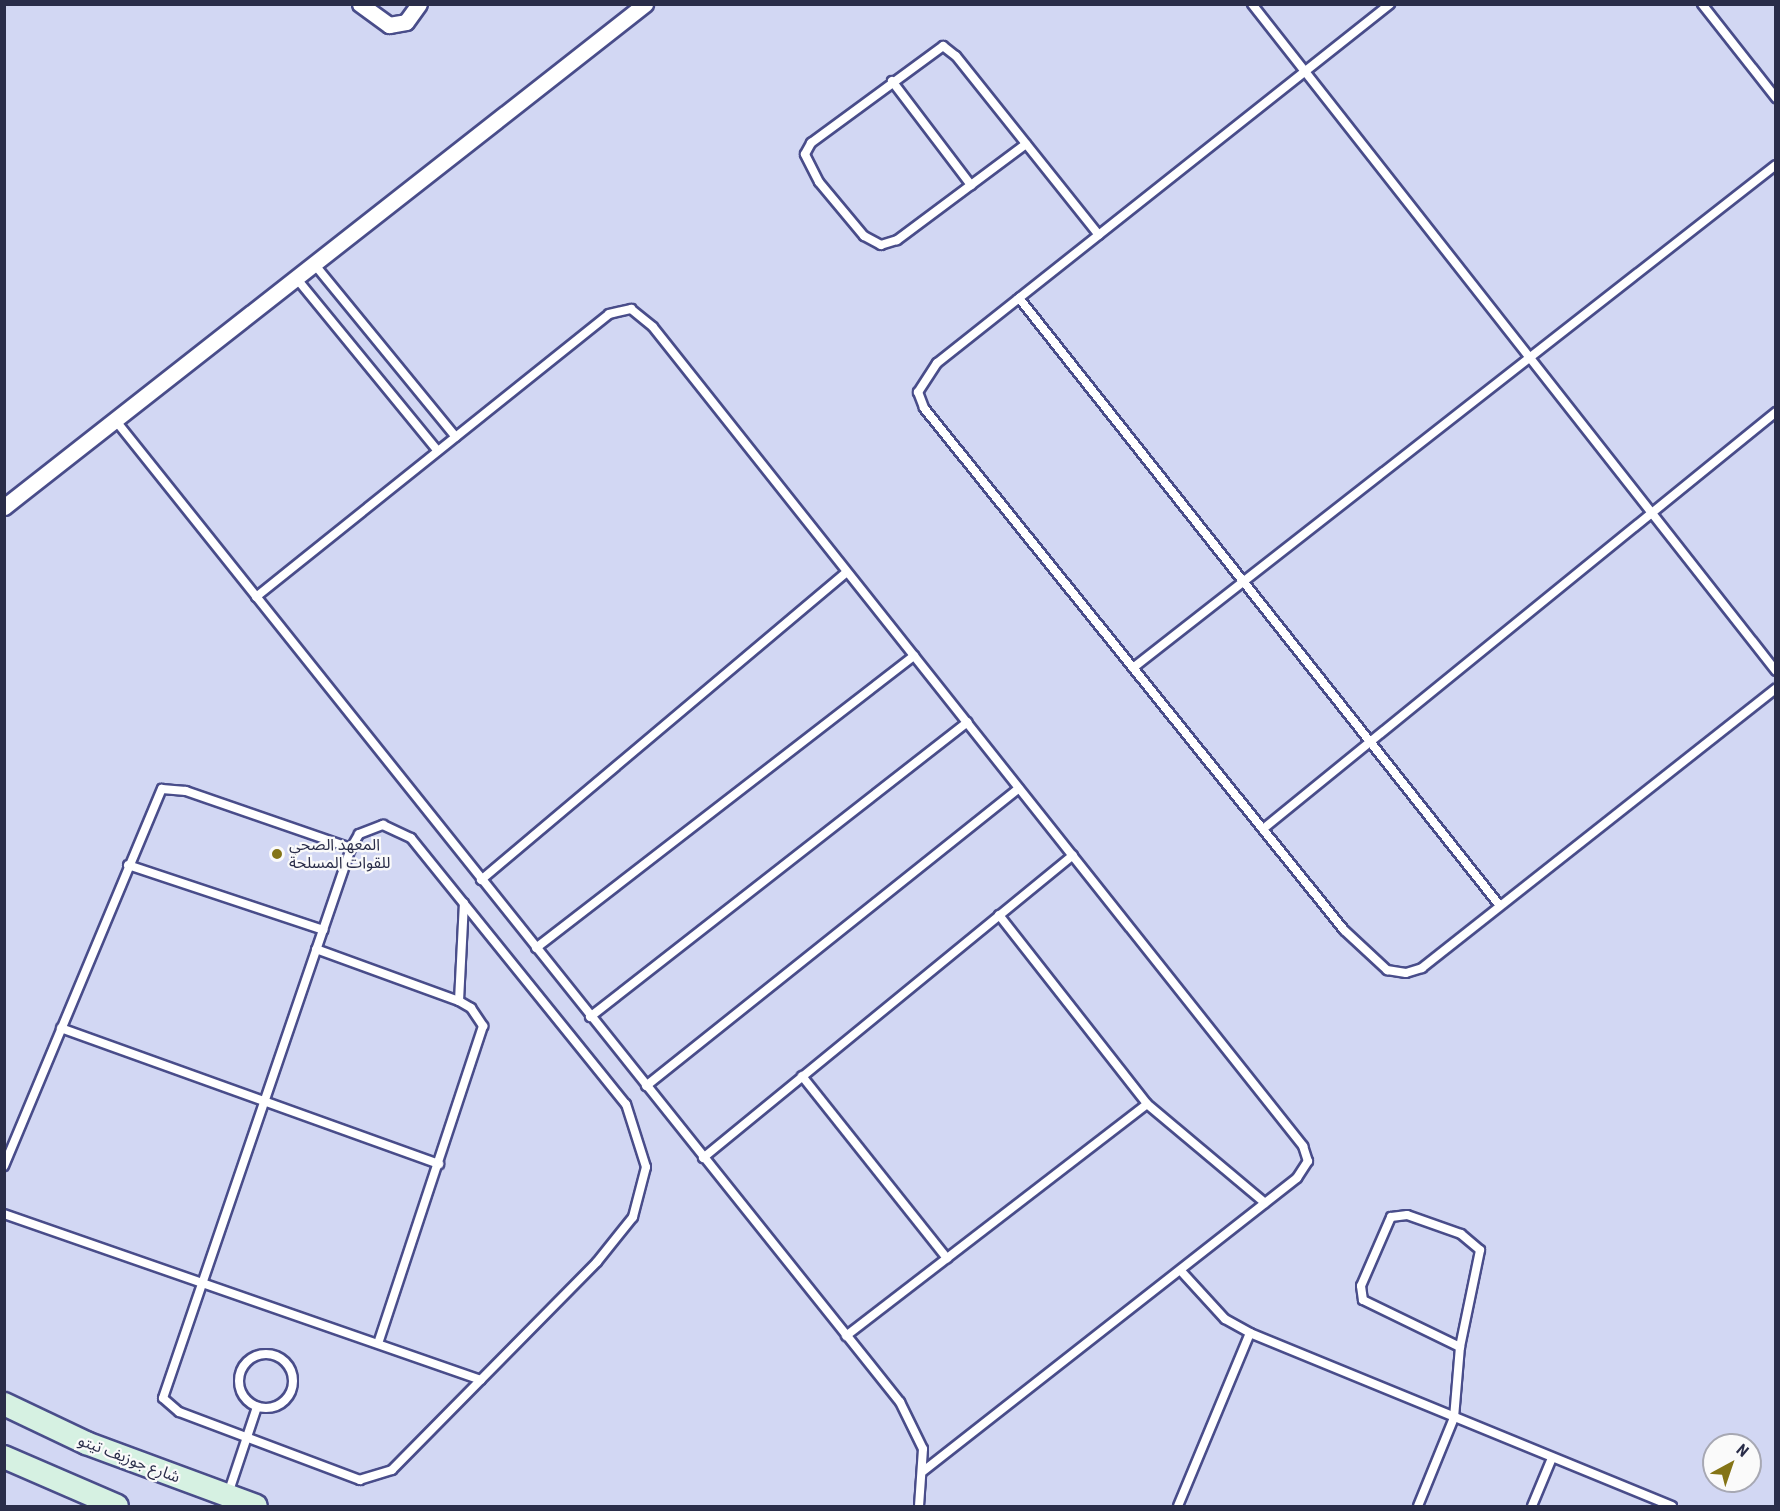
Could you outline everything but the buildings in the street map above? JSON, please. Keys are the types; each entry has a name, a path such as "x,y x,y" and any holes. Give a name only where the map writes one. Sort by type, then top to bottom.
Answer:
{"main road":[{"name":"شارع جوزيف تيتو","path":"4,1404 86,1443 256,1506"},
{"path":"4,1457 117,1506"}],"street":[{"path":"360,4 389,25 406,22 419,4"},
{"path":"4,507 645,4"}],"lane":[{"path":"1252,4 1776,671"},
{"path":"1390,4 937,363 918,392 924,408 1352,938 1387,970 1406,973 1422,968 1776,688"},
{"path":"1702,4 1776,98"},
{"path":"1026,144 897,240 880,245 864,236 806,163 807,148 937,48 949,49 1026,144 1099,235"},
{"path":"892,81 971,185"},
{"path":"1133,668 1246,584 1529,357 1776,165"},
{"path":"315,265 456,437"},
{"path":"297,279 438,451"},
{"path":"1019,298 1500,906"},
{"path":"256,597 609,314 631,309 653,327 1303,1146 1305,1170 1181,1271 923,1471"},
{"path":"1263,829 1776,412"},
{"path":"116,421 846,1335 915,1427 923,1471 919,1506"},
{"path":"481,880 847,572"},
{"path":"536,948 914,656"},
{"path":"590,1017 967,722"},
{"path":"4,1166 156,797 172,786 351,848"},
{"path":"646,1086 1020,788"},
{"path":"370,827 398,828 464,903 626,1104 645,1167 643,1190 620,1237 481,1380 376,1479 351,1477 179,1412 163,1398 200,1280 351,848 370,827"},
{"path":"703,1158 1073,855"},
{"path":"128,865 323,930"},
{"path":"459,1001 464,903"},
{"path":"999,915 1147,1104 1266,1203"},
{"path":"316,949 459,1001 471,1008 483,1026 378,1343"},
{"path":"61,1028 439,1164"},
{"path":"802,1076 947,1258"},
{"path":"846,1335 1147,1104"},
{"path":"4,1214 200,1280 481,1380"},
{"path":"1418,1506 1454,1418 1460,1347 1480,1250 1461,1234 1407,1215 1391,1217 1361,1286 1363,1300 1460,1347"},
{"path":"1181,1271 1225,1319 1250,1333 1672,1506"},
{"path":"1178,1506 1250,1333"},
{"path":"276,1355 291,1369 292,1391 278,1406 257,1407 241,1393 240,1372 254,1356 276,1355"},
{"path":"227,1496 257,1407"},
{"path":"1532,1506 1552,1458"}],"place":[{"name":"المعهد الصحي للقوات المسلحة","path":"277,854"}]}
